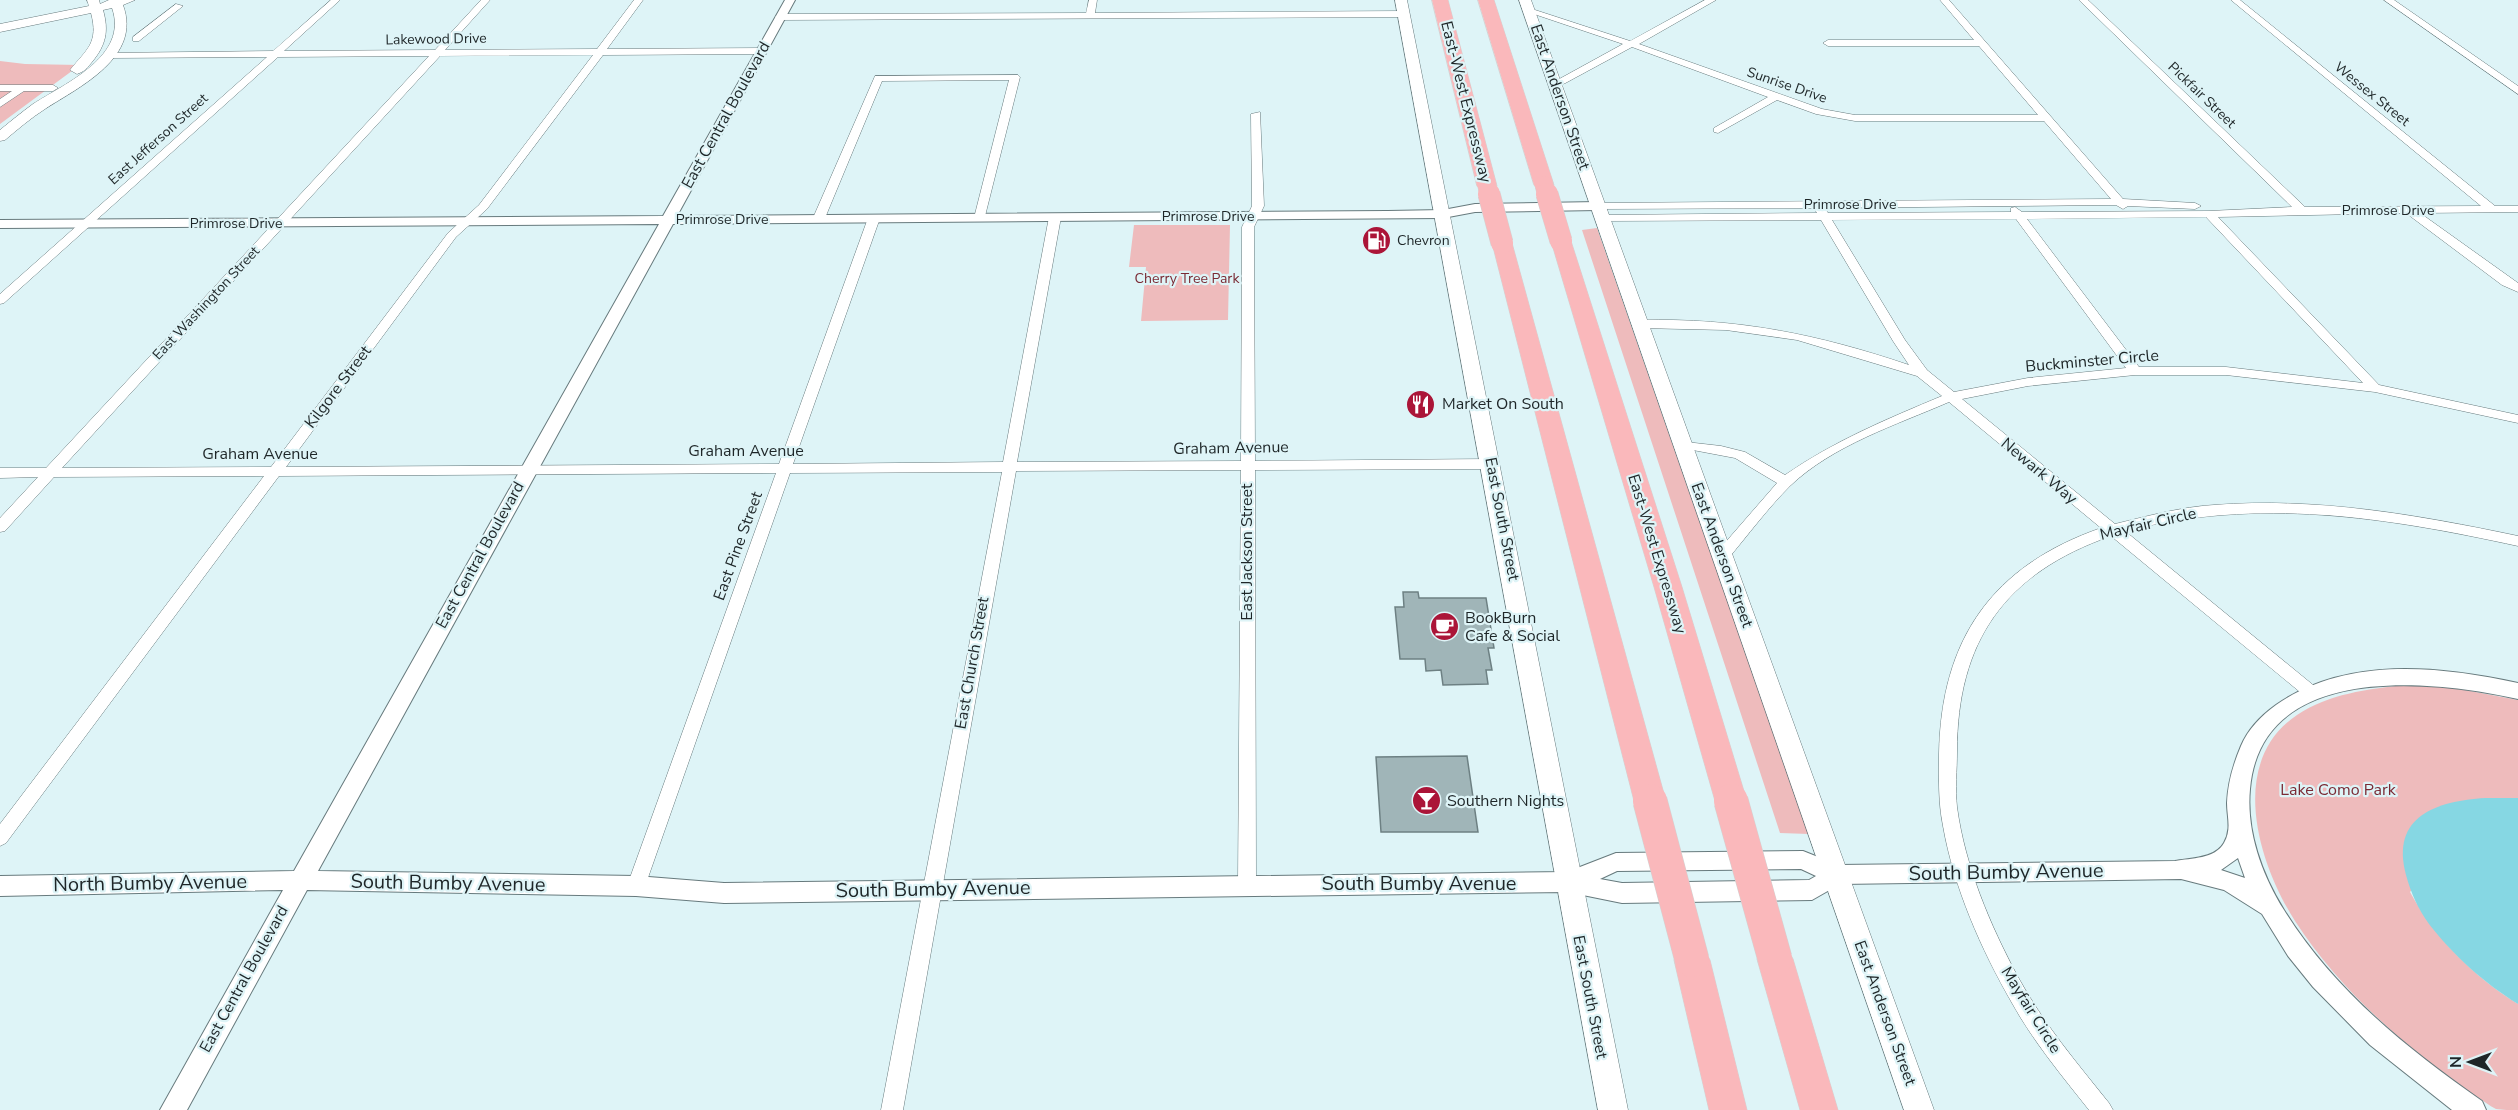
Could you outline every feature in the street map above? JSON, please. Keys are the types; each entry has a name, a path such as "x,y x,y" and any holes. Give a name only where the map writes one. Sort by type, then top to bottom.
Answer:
{"highway":[{"name":"East-West Expressway","path":"1440,0 1692,960 1728,1110"},
{"name":"East-West Expressway","path":"1486,0 1668,587 1819,1110"}],"main road":[{"path":"0,20 96,3 121,1 121,36 109,55 72,89 43,104 0,137"},
{"path":"0,28 96,3"},
{"path":"43,104 53,88 74,72 98,45 102,29 96,3"},
{"name":"East Anderson Street","path":"1527,5 1919,1110"},
{"name":"East South Street","path":"1403,7 1613,1110"}],"street":[{"name":"East Jefferson Street","path":"0,300 336,0"},
{"name":"East Washington Street","path":"0,527 486,0"},
{"name":"Kilgore Street","path":"0,838 452,235 483,207 639,0"},
{"name":"East Central Boulevard","path":"173,1110 790,0"},
{"path":"1090,16 1094,0"},
{"path":"1555,85 1712,0"},
{"path":"1944,0 2131,215"},
{"name":"Pickfair Street","path":"2083,0 2301,210"},
{"name":"Wessex Street","path":"2235,0 2492,209"},
{"path":"2388,0 2518,91"},
{"name":"Sunrise Drive","path":"1527,5 1821,112 1855,118 2047,118"},
{"path":"136,39 179,6"},
{"path":"780,17 1090,16 1403,7"},
{"path":"121,36 146,32"},
{"path":"1828,43 1981,43"},
{"name":"Lakewood Drive","path":"109,55 763,51"},
{"path":"819,218 878,78 1015,77 980,218"},
{"path":"0,88 53,88"},
{"path":"0,104 22,88"},
{"path":"1718,130 1776,96"},
{"name":"East Jackson Street","path":"1247,885 1248,226 1258,206 1256,114"},
{"name":"Primrose Drive","path":"0,224 1443,214 1477,220 1600,212 1817,204 2120,202 2258,211"},
{"path":"2009,203 2135,371"},
{"name":"Newark Way","path":"1817,204 1899,341 1922,373 2110,530 2312,693"},
{"name":"Primrose Drive","path":"1600,212 1824,216 2131,215 2301,210 2518,209"},
{"path":"2409,210 2506,282 2518,288"},
{"path":"2209,214 2375,388"},
{"name":"East Church Street","path":"892,1110 1055,217"},
{"name":"East Pine Street","path":"636,886 874,218"},
{"path":"1640,324 1694,324 1756,329 1852,350 1922,373"},
{"name":"Buckminster Circle","path":"1722,556 1786,482 1819,458 1858,436 1950,397 2028,382 2135,371 2226,372 2375,388 2518,419"},
{"path":"1682,444 1740,455 1786,482"},
{"name":"Graham Avenue","path":"0,473 1491,464"},
{"name":"Mayfair Circle","path":"2102,1110 2064,1062 2012,984 1963,873 1948,804 1948,739 1955,685 1969,643 1987,615 2010,587 2075,543 2110,530 2171,515 2220,508 2282,506 2380,514 2452,526 2518,542"},
{"path":"2473,1110 2401,1055 2350,1010 2312,968 2274,913 2257,882 2240,828 2238,780 2250,744 2276,714 2312,693 2374,678 2440,678 2482,683 2518,691"},
{"name":"South Bumby Avenue","path":"1568,882 1616,862 1803,860 1836,875 2175,870 2221,861 2237,844 2240,828"},
{"name":"South Bumby Avenue","path":"2175,870 2232,882 2259,898 2274,913"},
{"name":"South Bumby Avenue","path":"299,880 636,886 724,893 1568,882 1622,893 1812,890 1836,875"},
{"name":"North Bumby Avenue","path":"0,886 299,880"}],"green space":[{"path":"0,61 25,64 80,65 0,124"},
{"name":"Cherry Tree Park","path":"1134,225 1230,225 1228,320 1141,321 1146,267 1129,267"},
{"path":"1597,228 1809,834 1780,833 1582,230"},
{"name":"Lake Como Park","path":"2405,685 2449,687 2518,700 2518,798 2485,798 2410,892 2431,925 2457,955 2486,982 2518,1004 2518,1110 2496,1109 2432,1065 2351,992 2295,921 2270,871 2261,843 2256,814 2256,786 2262,759 2275,735 2297,715 2335,697"}],"water":[{"path":"2485,798 2518,798 2518,1004 2482,978 2438,936 2418,907 2406,875 2403,855 2405,838 2411,826 2435,808 2450,803"}],"building":[{"name":"BookBurn Cafe & Social","path":"1403,592 1418,592 1419,598 1486,598 1494,648 1488,648 1492,670 1486,670 1488,684 1443,685 1441,670 1426,671 1425,659 1400,659 1395,607 1404,607"},
{"name":"Southern Nights","path":"1467,756 1478,832 1381,832 1376,757"}],"place":[{"name":"Chevron","path":"1376,240"},
{"name":"Market On South","path":"1421,404"},
{"name":"BookBurn Cafe & Social","path":"1444,627"},
{"name":"Southern Nights","path":"1426,801"}]}
